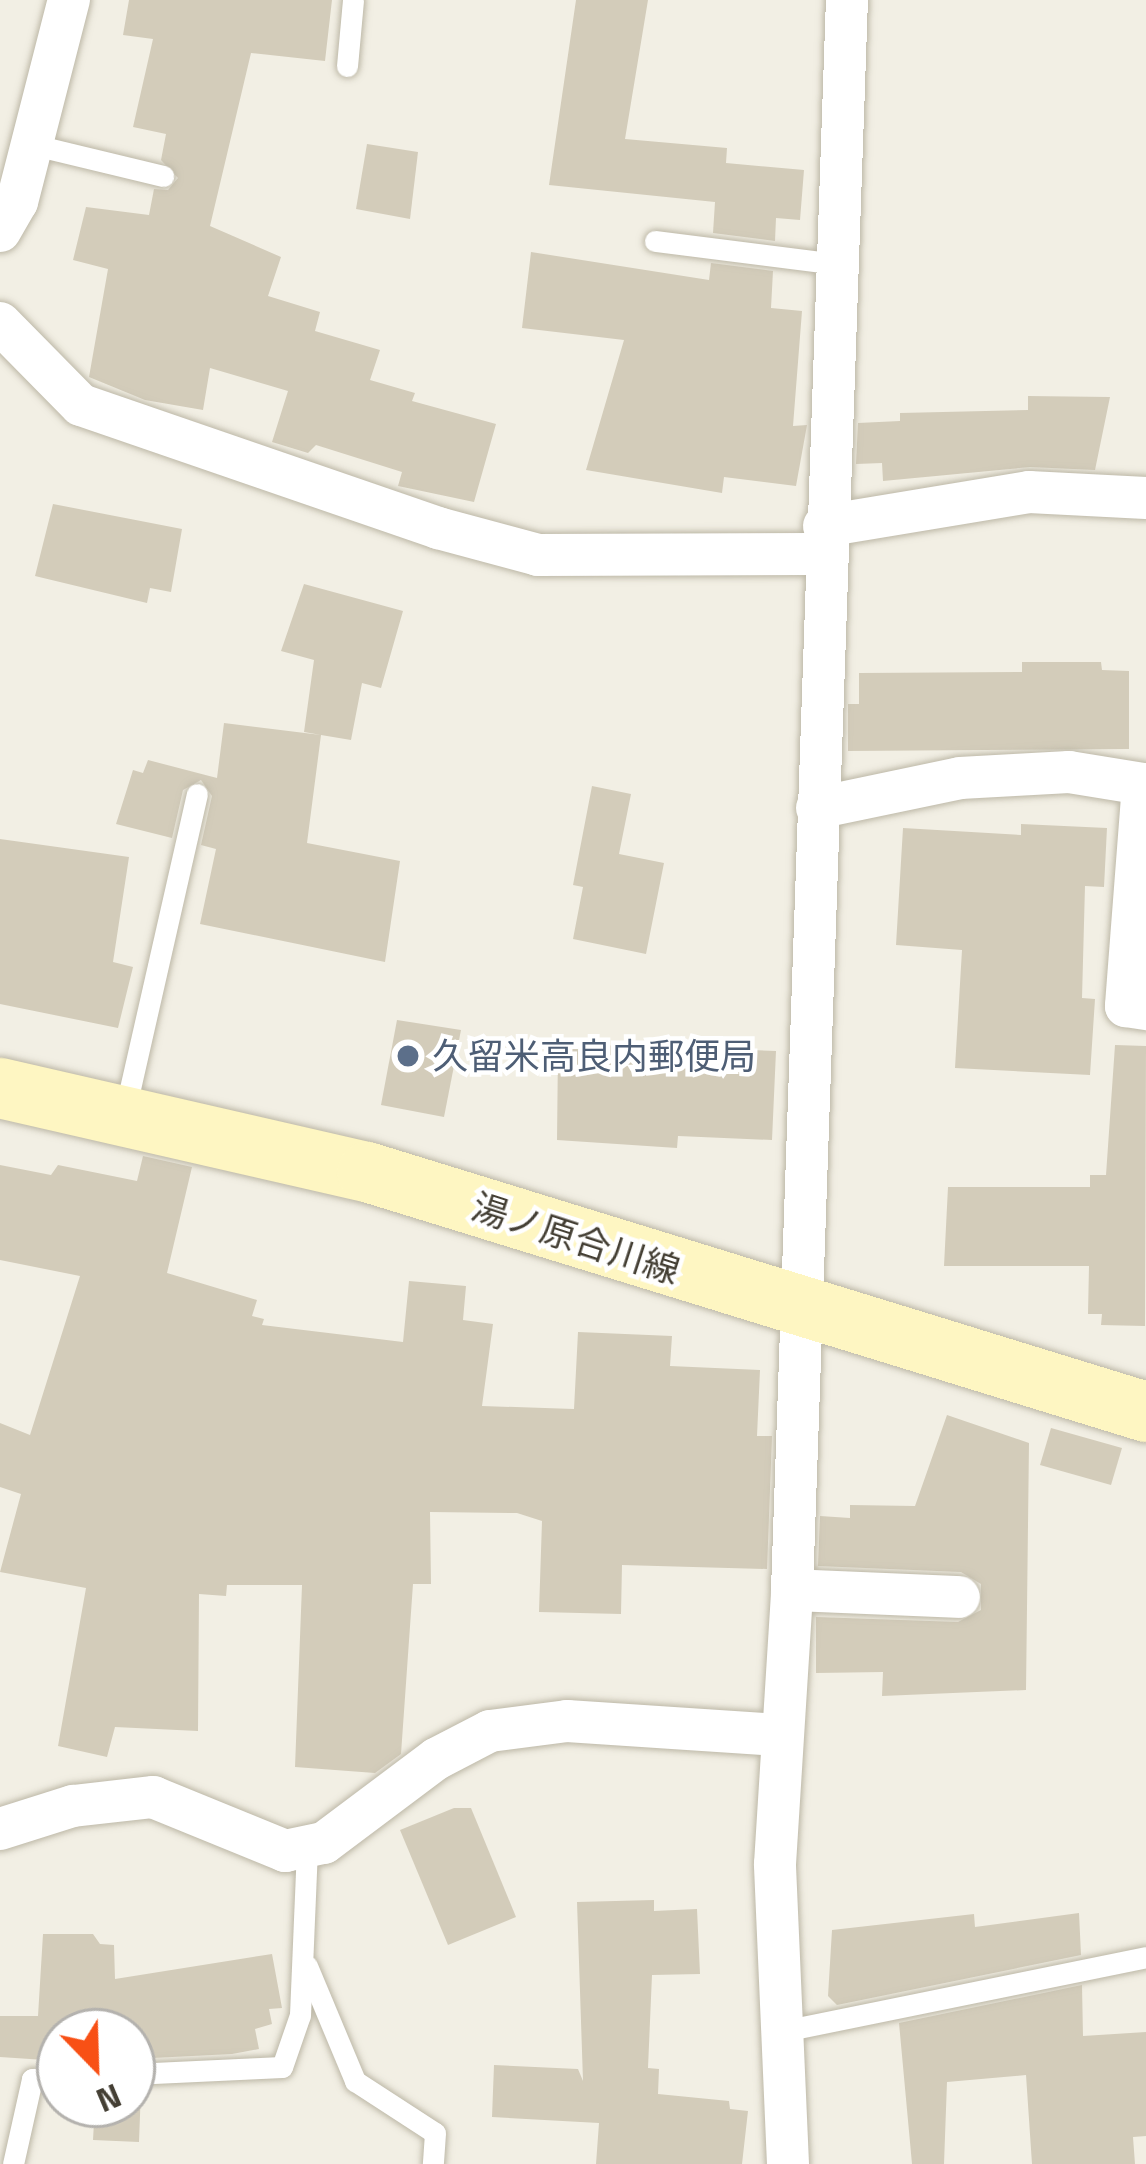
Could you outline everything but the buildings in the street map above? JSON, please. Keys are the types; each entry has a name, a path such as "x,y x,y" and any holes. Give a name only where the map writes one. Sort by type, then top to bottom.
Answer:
{"main road":[{"name":"湯ノ原合川線","path":"0,1088 367,1172 1146,1412"}],"street":[{"path":"0,231 17,202 69,0"},
{"path":"788,2164 779,1735 793,1590 817,808 818,540 838,265 847,0"},
{"path":"0,323 81,405 438,528 538,555 818,540 1029,492 1146,498"},
{"path":"817,808 960,778 1069,772 1144,785 1126,1006 1146,1009"},
{"path":"793,1590 958,1597"},
{"path":"0,1829 74,1806 152,1797 285,1852 324,1843 436,1759 490,1731 567,1721 779,1735"}],"lane":[{"path":"347,66 352,0"},
{"path":"30,144 163,176"},
{"path":"655,241 838,265"},
{"path":"124,1115 197,794"},
{"path":"156,2073 283,2067 300,2014 308,1846"},
{"path":"783,2031 1146,1957"},
{"path":"305,1960 355,2081 435,2133 433,2164"},
{"path":"13,2164 32,2079 36,2079"}],"place":[{"name":"久留米高良内郵便局","path":"408,1056"}]}
